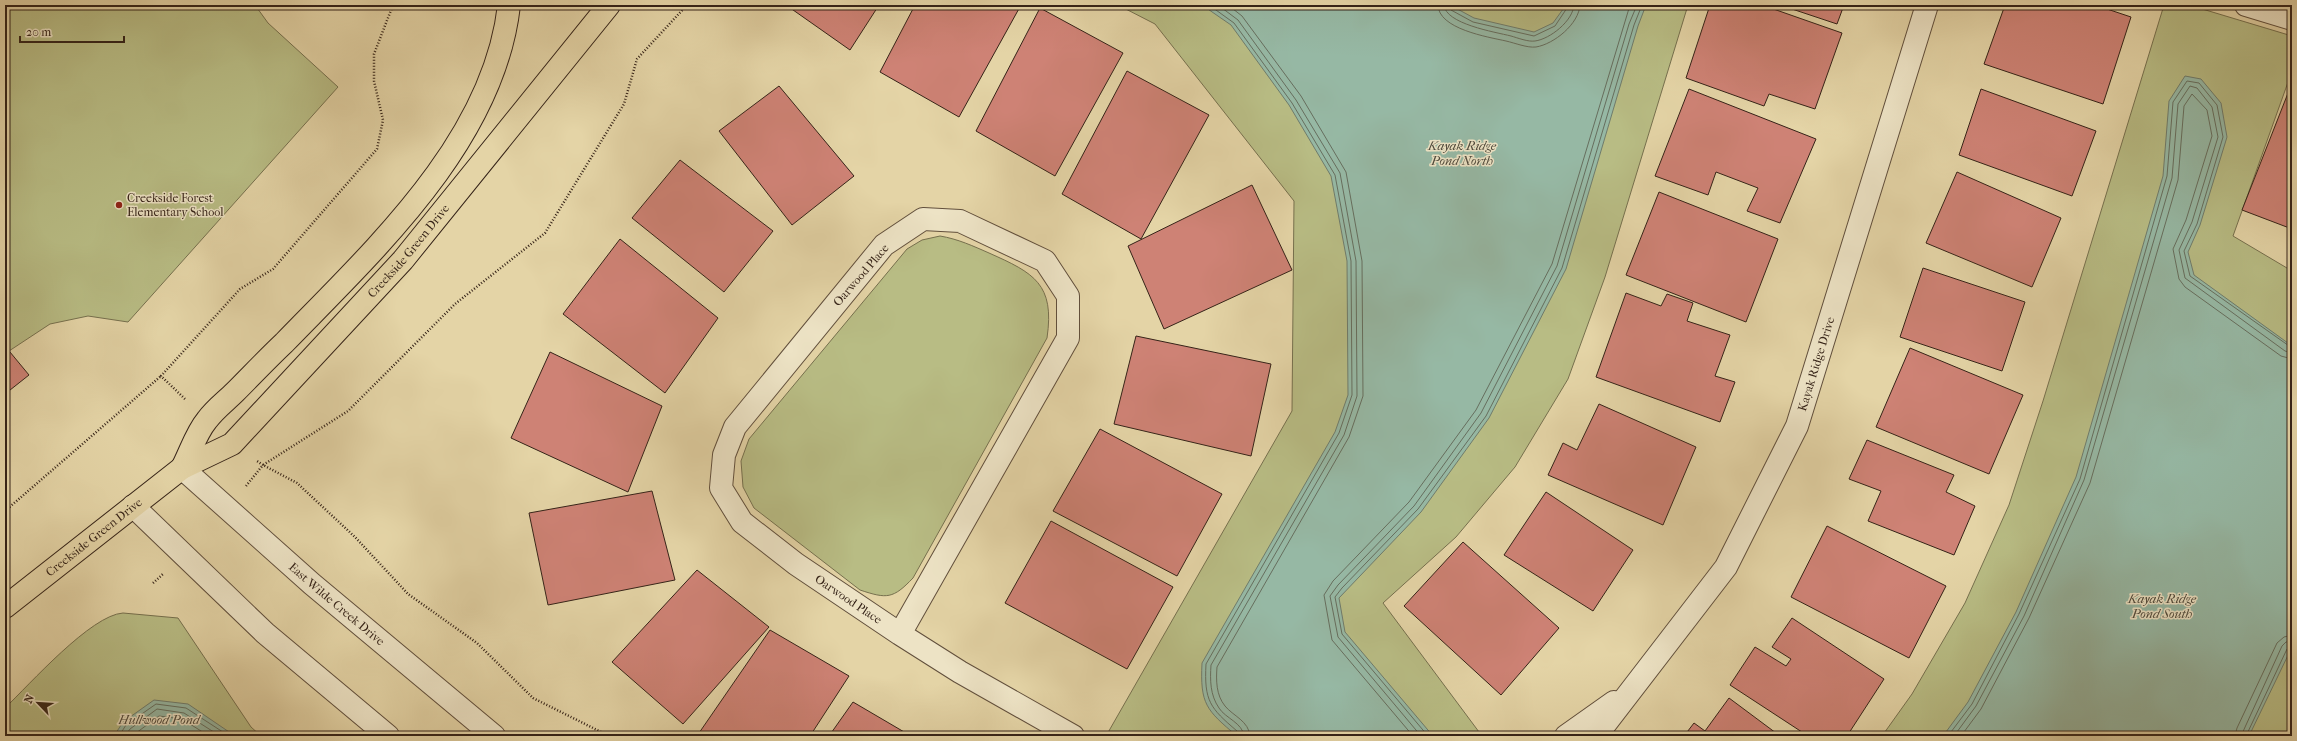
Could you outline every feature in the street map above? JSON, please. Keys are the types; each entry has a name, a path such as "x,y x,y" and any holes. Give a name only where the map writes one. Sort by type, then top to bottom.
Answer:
{"main road":[{"name":"Creekside Green Drive","path":"182,468 207,420 358,265 438,170 462,136 480,103 494,65 507,22 509,5"},
{"name":"Creekside Green Drive","path":"5,607 182,468 232,444 404,260 609,5"}],"street":[{"name":"Kayak Ridge Drive","path":"1596,736 1726,567 1797,426 1927,5"},
{"path":"2246,5 2292,19"},
{"name":"Oarwood Place","path":"900,634 1068,338 1068,296 1045,261 960,221 923,219 884,245 735,427 724,455 721,488 742,522 796,564 900,634 960,672 1073,736"},
{"name":"East Wilde Creek Drive","path":"182,468 312,584 494,736"},
{"path":"133,506 265,633 388,736"},
{"name":"Kayak Ridge Drive","path":"1566,736 1633,689"}],"path":[{"path":"5,511 161,376 240,289 273,270 377,149 383,120 374,81 374,54 393,5"},
{"path":"228,508 264,465 348,411 455,304 545,233 624,104 637,58 687,5"},
{"path":"161,376 207,420"},
{"path":"232,444 264,465 297,483 355,537 408,594 477,643 533,698 609,736"},
{"path":"153,583 184,556"}],"green space":[{"name":"Creekside Forest Elementary School","path":"5,5 255,5 268,23 338,87 128,322 88,316 50,324 9,351 5,346"},
{"name":"Kayak Ridge Pond North","path":"1118,5 1688,5 1605,277 1568,379 1515,467 1456,537 1383,603 1482,736 1106,736 1292,411 1294,201 1155,24"},
{"name":"Kayak Ridge Pond South","path":"2164,5 2189,5 2292,36 2292,71 2233,236 2292,271 2292,734 2291,736 1882,736 1912,694 1965,603 2009,505 2043,401"},
{"path":"940,236 947,237 977,248 1005,260 1029,274 1038,283 1044,293 1048,305 1049,320 1047,338 913,578 895,593 883,596 877,595 860,590 754,508 743,487 741,461 749,439 907,249 922,240"},
{"path":"123,613 178,618 251,727 261,736 5,736 5,708 61,652 78,638 95,625 110,617"}],"water":[{"name":"Kayak Ridge Pond North","path":"1202,5 1450,5 1474,18 1534,32 1553,23 1566,5 1646,5 1638,26 1566,269 1489,418 1421,512 1339,598 1345,632 1433,736 1237,736 1212,712 1204,697 1202,688 1202,663 1335,432 1348,395 1347,261 1331,176 1289,105 1231,25"},
{"name":"Kayak Ridge Pond South","path":"2185,76 2201,79 2221,103 2227,137 2200,225 2188,252 2194,275 2292,346 2292,647 2249,736 1943,736 1968,702 2016,612 2076,477 2163,176 2169,101"},
{"name":"Hullwood Pond","path":"154,700 188,704 235,736 114,736 123,722"}],"building":[{"path":"786,5 879,5 850,50"},
{"path":"915,5 1021,5 959,117 880,72"},
{"path":"1710,5 1762,5 1842,33 1815,109 1769,94 1764,106 1686,78"},
{"path":"1780,5 1844,5 1837,24"},
{"path":"2005,5 2095,5 2131,17 2103,104 1984,64"},
{"path":"1040,8 1123,53 1055,176 976,131"},
{"path":"1127,71 1209,115 1141,239 1062,194"},
{"path":"779,86 854,176 792,225 719,131"},
{"path":"2290,88 2292,89 2292,229 2242,210"},
{"path":"1689,89 1816,139 1780,223 1747,211 1758,188 1716,172 1708,195 1655,176"},
{"path":"1981,89 2096,131 2072,196 1959,155"},
{"path":"680,160 773,231 724,292 632,218"},
{"path":"1957,172 2061,218 2032,287 1926,243"},
{"path":"1252,185 1292,270 1164,329 1128,246"},
{"path":"1659,192 1778,239 1746,322 1626,275"},
{"path":"620,239 718,318 665,393 563,314"},
{"path":"1923,268 2025,302 2002,371 1900,337"},
{"path":"1626,293 1661,306 1667,294 1693,303 1687,321 1730,335 1715,376 1735,382 1720,422 1596,377"},
{"path":"1136,336 1271,364 1251,456 1114,424"},
{"path":"5,346 29,375 5,394"},
{"path":"1910,348 2023,395 1989,474 1876,427"},
{"path":"550,352 662,406 628,492 511,438"},
{"path":"1599,404 1696,447 1663,525 1548,475 1563,443 1577,450"},
{"path":"1100,429 1222,494 1177,576 1053,511"},
{"path":"1867,440 1954,475 1946,492 1975,506 1954,555 1868,521 1881,491 1849,479"},
{"path":"652,491 675,580 548,605 529,513"},
{"path":"1546,492 1633,550 1593,611 1504,555"},
{"path":"1051,521 1173,587 1127,669 1005,603"},
{"path":"1827,526 1946,586 1909,658 1791,597"},
{"path":"1463,542 1559,628 1501,695 1404,606"},
{"path":"697,570 769,627 683,724 612,662"},
{"path":"1792,618 1884,679 1847,736 1808,736 1730,685 1755,647 1786,666 1791,659 1772,647"},
{"path":"770,630 849,676 810,736 702,736 699,733"},
{"path":"1729,698 1780,736 1684,736 1694,723 1705,731"},
{"path":"853,702 911,736 829,736"}],"place":[{"name":"Creekside Forest Elementary School","path":"119,205"}]}
